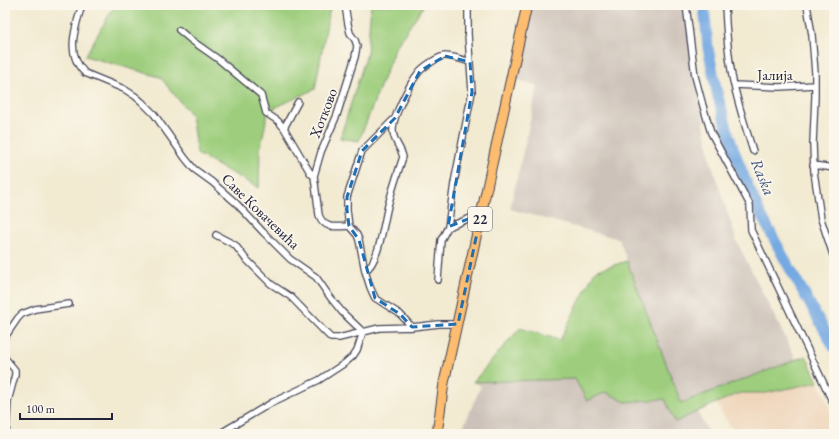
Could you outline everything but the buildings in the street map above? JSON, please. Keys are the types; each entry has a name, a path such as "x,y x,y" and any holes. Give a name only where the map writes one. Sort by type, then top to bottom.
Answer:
{"main road":[{"name":"22","path":"437,434 444,383 527,5"}],"street":[{"name":"Саве Ковачевића","path":"82,5 73,38 73,48 81,69 85,73 124,89 142,102 154,114 194,169 212,182 236,203 290,259 316,277 342,312 363,332"},
{"name":"Хотково","path":"178,30 218,59 261,95 266,113 278,121 284,128 311,174 314,176 321,152 337,116 357,46 350,33 345,5"},
{"path":"438,280 441,240 448,227 454,183 472,92 468,5"},
{"path":"686,5 695,76 711,133 750,204 751,230 834,405"},
{"path":"725,5 727,34 734,86 753,151"},
{"name":"Јалија","path":"807,5 814,54 815,106 813,165 821,219 834,258"},
{"path":"365,271 370,268 378,250 389,203 403,157 394,138 392,129 395,118 408,91 420,71 430,63 445,56 470,62"},
{"name":"Јалија","path":"734,86 779,87 815,85"},
{"name":"Хотково","path":"284,128 298,102"},
{"path":"395,118 362,151 347,197 348,226 357,234 365,271 375,298 400,314 412,327"},
{"path":"813,165 834,168"},
{"path":"314,176 321,220 324,224 334,227 348,226"},
{"path":"448,227 473,217 482,209"},
{"path":"216,235 234,245 244,258 271,284 291,297 331,338 340,338 379,328 458,324"},
{"path":"5,337 22,314 35,309 69,304"},
{"path":"219,434 273,402 319,380 345,363 357,350 363,332"},
{"path":"5,358 15,370 8,401 6,434"}],"highlighted area":[{"path":"445,56 470,62 472,92 448,227 473,217 482,209 458,324 412,327 400,314 375,298 359,240 349,226 347,210 347,197 362,151 395,118 420,71"}],"shaded area":[{"path":"531,5 686,5 699,96 711,162 737,242 796,359 681,403 619,239 510,209 538,86 515,79"},
{"path":"575,379 587,401 606,392 625,402 666,399 675,421 697,412 709,434 460,434 481,386 473,382"},
{"path":"818,382 834,417 834,434 735,434 716,403 740,393 766,393"}],"green space":[{"path":"115,5 332,5 329,12 315,89 268,111 260,150 259,188 197,154 191,115 160,77 85,56"},
{"path":"371,5 424,5 395,48 359,141 340,138 367,53"},
{"path":"627,261 681,403 806,356 818,382 766,393 740,393 675,422 665,399 625,402 606,392 587,401 575,379 473,382 520,328 560,340 595,271"}],"waterway":[{"name":"Raska","path":"704,5 708,48 718,97 732,145 746,182 757,207 783,256 834,347"}]}
